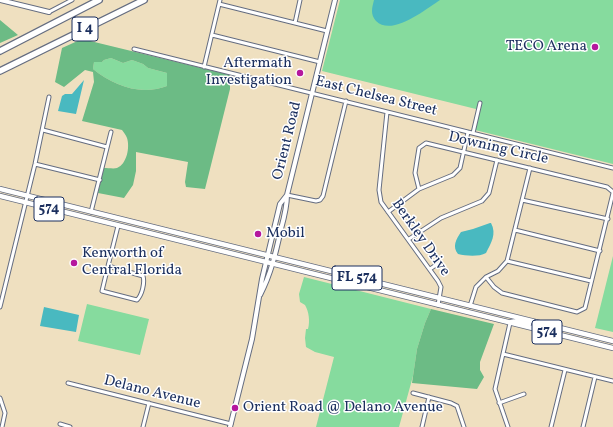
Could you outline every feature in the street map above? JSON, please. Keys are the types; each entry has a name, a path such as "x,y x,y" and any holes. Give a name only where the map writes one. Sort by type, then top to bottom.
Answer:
{"highway":[{"name":"I 4","path":"0,51 99,0"},
{"name":"I 4","path":"0,70 144,0"},
{"path":"0,75 27,57"}],"main road":[{"name":"FL 574","path":"0,189 27,197 613,341"},
{"name":"574","path":"0,196 26,204 613,348"},
{"path":"93,213 98,221 108,216"},
{"path":"504,314 510,323 517,321 545,327 550,325"}],"street":[{"path":"0,0 49,12 72,0"},
{"path":"204,66 220,0"},
{"path":"295,23 300,0"},
{"name":"Orient Road","path":"260,295 268,280 275,257 287,204 287,195 335,0"},
{"path":"219,4 328,31"},
{"path":"212,35 320,62"},
{"name":"East Chelsea Street","path":"134,49 613,168"},
{"path":"0,307 36,164 49,97"},
{"path":"287,195 316,201 320,200 323,196 346,102"},
{"path":"473,133 480,103"},
{"name":"Berkley Drive","path":"387,112 379,190 381,202 409,239 441,287 438,305"},
{"path":"42,130 107,147"},
{"path":"93,213 111,132"},
{"path":"388,212 419,189 453,175 460,168 468,132"},
{"name":"Downing Circle","path":"419,189 415,173 419,148 426,143 607,187 613,192 608,219 585,308 577,312 502,293 494,288 486,277"},
{"path":"409,239 441,218 482,201 489,193 497,160"},
{"path":"36,164 100,180"},
{"path":"470,306 476,287 486,277 498,271 507,261 530,168"},
{"name":"Orient Road","path":"230,425 252,339 266,262 280,204 287,195"},
{"path":"522,200 608,219"},
{"path":"108,266 143,276 144,280 140,297 137,300 102,292 108,266 118,226"},
{"path":"515,230 600,251"},
{"path":"507,261 591,282"},
{"path":"430,269 439,262"},
{"path":"0,289 4,290"},
{"path":"508,427 495,389 510,323"},
{"path":"503,354 613,381"},
{"path":"551,427 565,370"},
{"path":"583,427 595,376"},
{"name":"Delano Avenue","path":"68,383 230,425"},
{"path":"413,393 457,406 464,427"},
{"path":"499,403 524,394"},
{"path":"422,427 429,397"},
{"path":"0,398 5,413 2,427"},
{"path":"143,427 149,403"},
{"path":"60,424 70,427"}],"green space":[{"path":"340,0 613,0 613,164 475,130 480,110 322,71"},
{"path":"0,20 18,35 0,43"},
{"path":"82,39 230,75 230,89 205,189 186,187 185,182 188,162 136,152 136,171 133,185 124,198 98,193 104,168 117,168 123,163 127,155 128,142 126,135 122,130 82,121 94,82 93,72 85,70 64,87 55,82 62,48","holes":["111,58 123,63 132,60 143,64 148,68 167,73 167,86 147,90 128,88 110,80 93,69 94,62 102,62"]},
{"path":"111,58 123,63 132,60 143,64 148,68 167,73 167,86 147,90 128,88 110,80 93,69 94,62 102,62"},
{"path":"613,256 613,332 595,328"},
{"path":"304,277 431,309 417,349 413,376 399,427 316,427 334,357 315,352 306,347 305,338 306,329 308,329 309,326 309,317 305,305 300,302 299,294"},
{"path":"87,304 149,319 140,355 78,341"},
{"path":"431,309 494,324 480,362 480,370 484,377 477,389 412,383 417,349"}],"water":[{"path":"374,0 440,0 409,20 391,26 383,25 374,18 372,11"},
{"path":"84,80 76,114 58,111 62,96 65,94 72,94"},
{"path":"490,223 493,227 493,235 486,253 472,256 458,254 455,249 455,243 461,232"},
{"path":"44,307 79,315 76,332 40,326"}],"place":[{"name":"TECO Arena","path":"595,47"},
{"name":"Aftermath Investigation","path":"300,73"},
{"name":"Mobil","path":"258,234"},
{"name":"Kenworth of Central Florida","path":"74,263"},
{"name":"Orient Road @ Delano Avenue","path":"235,408"}]}
